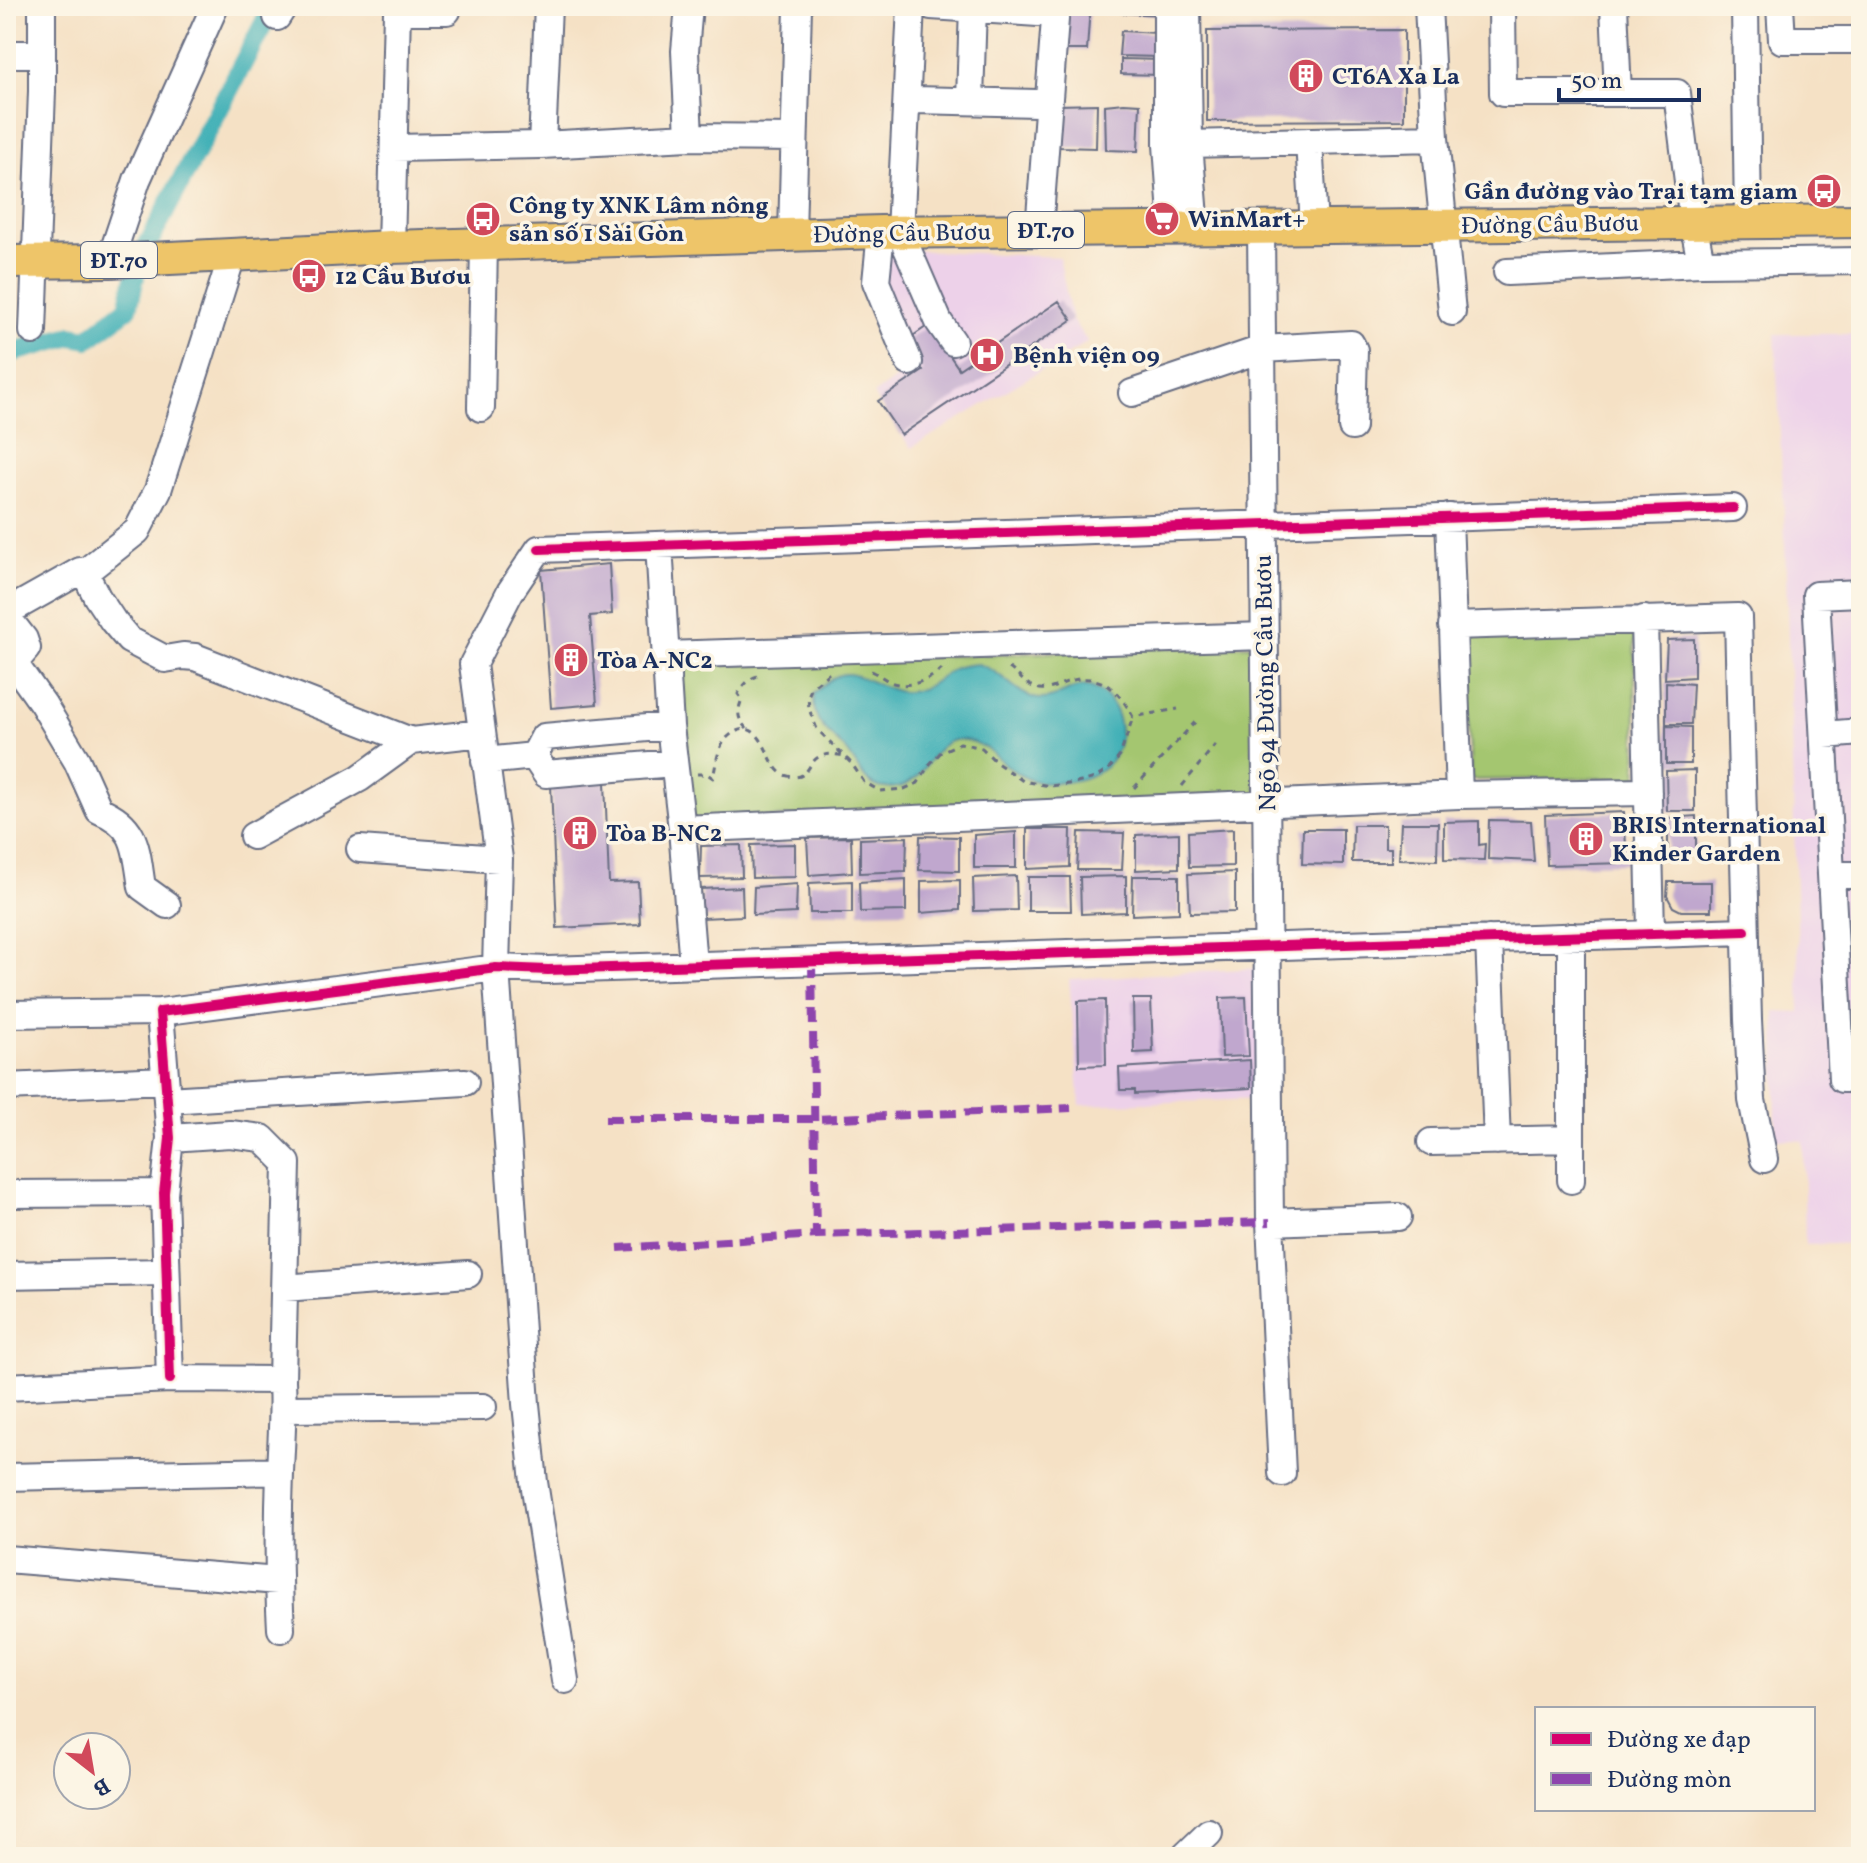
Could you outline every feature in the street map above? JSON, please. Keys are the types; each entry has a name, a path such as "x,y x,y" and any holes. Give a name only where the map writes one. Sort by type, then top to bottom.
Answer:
{"main road":[{"name":"Đường Cầu Bươu","path":"232,256 391,247 890,232 1861,221"},
{"name":"ĐT.70","path":"20,262 232,256"}],"street":[{"path":"33,331 20,262 42,54 42,6"},
{"path":"110,261 137,180 215,6"},
{"path":"391,247 394,148 388,9 447,11 447,6"},
{"path":"542,145 548,6"},
{"path":"689,6 685,51 689,137"},
{"path":"792,235 798,6"},
{"path":"909,362 876,282 890,232 911,6"},
{"path":"931,6 1044,8"},
{"path":"1167,6 1167,145 1184,229"},
{"path":"1184,229 1189,144 1187,6"},
{"path":"1428,6 1435,138 1452,312"},
{"path":"1502,6 1503,93 1677,93 1701,263"},
{"path":"1614,6 1618,93"},
{"path":"1745,6 1748,221"},
{"path":"1780,6 1782,40 1861,40"},
{"path":"970,100 973,7"},
{"path":"1034,231 1037,103 1044,8"},
{"path":"1034,231 1044,8"},
{"path":"6,54 42,54"},
{"path":"915,100 1037,103"},
{"path":"394,148 542,145 689,137 793,138"},
{"path":"1189,144 1435,138"},
{"path":"1309,141 1314,227"},
{"name":"Ngõ 94 Đường Cầu Bươu","path":"1261,228 1270,1222 1282,1473"},
{"path":"890,232 953,342"},
{"path":"481,408 484,244"},
{"path":"84,573 137,531 158,490 232,256"},
{"path":"1507,272 1701,263 1861,261"},
{"path":"1132,393 1262,349 1351,344 1354,350 1352,427"},
{"path":"565,1680 534,1482 526,1404 496,968 499,859 473,664 510,592 539,549 1733,508"},
{"path":"1449,517 1459,795"},
{"path":"659,545 670,726 682,771 682,829 693,965"},
{"path":"167,905 142,887 129,829 113,815 99,810 77,761 15,662 24,653 27,644 10,621 12,611 32,597 80,571 129,640 155,655 165,659 195,657 411,741 482,733"},
{"path":"1861,593 1816,595 1842,1079 1861,1079"},
{"path":"1452,626 1738,617 1752,1100 1764,1159"},
{"path":"1644,619 1651,933"},
{"path":"665,655 1265,636"},
{"path":"534,756 544,737 670,726"},
{"path":"1824,735 1861,732"},
{"path":"253,836 360,778 411,741"},
{"path":"485,761 534,756"},
{"path":"534,756 546,774 682,771"},
{"path":"682,829 1267,802 1648,792"},
{"path":"360,849 499,859"},
{"path":"1831,875 1861,875"},
{"path":"6,1014 160,1012 496,968 548,970 1745,931"},
{"path":"1571,936 1571,1180"},
{"path":"1489,939 1497,1141"},
{"path":"160,1012 170,1138 164,1193 170,1379"},
{"path":"6,1087 166,1090 465,1082"},
{"path":"170,1138 230,1134 262,1138 287,1163 278,1581 281,1629"},
{"path":"1431,1142 1570,1139"},
{"path":"6,1194 164,1193"},
{"path":"1270,1222 1398,1217"},
{"path":"6,1275 165,1272"},
{"path":"284,1288 468,1274"},
{"path":"6,1387 170,1379 282,1380"},
{"path":"284,1409 483,1407"},
{"path":"6,1477 280,1471"},
{"path":"6,1559 278,1581"},
{"path":"1184,1857 1209,1833"}],"path":[{"path":"866,670 897,684 909,685 938,673 951,662"},
{"path":"831,672 812,687 808,696 809,709 817,729 864,782 880,791 904,789 918,783 941,752 960,743 982,748 1023,781 1050,786 1077,783 1108,770 1120,756 1133,717 1122,696 1103,682 1088,678 1041,690 1002,662"},
{"path":"766,673 752,677 742,686 738,694 742,699 738,712 740,722 758,736 780,773 799,777 817,756 829,753 844,756"},
{"path":"1133,717 1178,709"},
{"path":"1129,793 1197,720"},
{"path":"682,771 707,774 713,778 719,749 728,735 747,729"},
{"path":"1176,793 1215,745"}],"shaded area":[{"name":"Bệnh viện 09","path":"887,251 1059,257 1072,320 1088,342 911,448 873,395 912,367 882,283"},
{"path":"1775,334 1861,334 1861,1243 1805,1245 1803,1141 1776,1139 1775,1011 1800,1012 1784,512"},
{"path":"1261,968 1264,1099 1080,1105 1069,979"}],"green space":[{"path":"1634,632 1637,778 1471,780 1465,635"},
{"path":"1250,645 1256,795 691,821 679,666"}],"water":[{"path":"978,664 1034,698 1050,698 1086,686 1102,693 1115,710 1120,731 1111,761 1099,772 1075,781 1035,781 1013,771 987,749 965,740 954,740 938,749 913,780 899,787 879,787 867,780 845,749 826,731 815,712 814,694 840,675 855,675 897,691 911,692 924,688 956,668"}],"building":[{"path":"1061,6 1090,6 1087,50 1057,50"},
{"path":"1119,6 1164,6 1164,15 1119,13"},
{"name":"CT6A Xa La","path":"1404,30 1404,120 1207,121 1207,31"},
{"path":"1121,31 1157,33 1161,57 1119,56"},
{"path":"1121,59 1162,60 1161,75 1121,74"},
{"path":"1097,104 1096,148 1059,147 1059,105"},
{"path":"1140,104 1138,151 1106,150 1105,105"},
{"path":"1059,301 1072,320 901,435 878,401 923,371 904,342 929,325 959,369"},
{"name":"Tòa A-NC2","path":"609,564 612,614 590,616 597,704 551,708 541,570"},
{"path":"1694,639 1694,677 1665,679 1667,640"},
{"path":"1666,682 1693,684 1691,724 1666,724"},
{"path":"1666,726 1691,727 1691,764 1666,764"},
{"path":"1695,770 1695,811 1667,811 1666,771"},
{"name":"Tòa B-NC2","path":"605,782 609,883 638,882 640,924 557,928 551,785"},
{"name":"BRIS International Kinder Garden","path":"1624,812 1627,863 1547,865 1545,815"},
{"path":"1696,816 1696,853 1668,854 1668,818"},
{"path":"1489,820 1531,821 1534,861 1488,859"},
{"path":"1479,821 1479,845 1485,844 1484,860 1444,859 1444,822"},
{"path":"1401,823 1438,823 1437,860 1399,859"},
{"path":"1353,825 1385,825 1385,848 1391,848 1391,862 1352,862"},
{"path":"1027,829 1071,829 1070,867 1027,869"},
{"path":"1233,829 1233,866 1189,867 1188,832"},
{"path":"1303,829 1343,829 1343,865 1302,864"},
{"path":"1016,832 1016,868 974,868 974,835"},
{"path":"1079,832 1124,833 1122,870 1077,870"},
{"path":"1179,833 1179,868 1136,870 1136,835"},
{"path":"920,836 959,837 959,871 919,870"},
{"path":"851,837 852,872 809,875 807,838"},
{"path":"907,837 906,871 860,873 860,839"},
{"path":"795,844 795,877 752,878 751,845"},
{"path":"741,845 742,877 700,878 701,846"},
{"path":"1235,872 1235,912 1190,913 1188,874"},
{"path":"1016,876 1017,910 974,911 973,878"},
{"path":"1126,876 1126,912 1081,914 1080,877"},
{"path":"1133,876 1179,876 1179,913 1132,915"},
{"path":"1028,877 1070,877 1071,911 1028,911"},
{"path":"906,879 906,911 860,912 859,882"},
{"path":"960,880 960,910 921,913 921,881"},
{"path":"852,881 852,913 810,913 809,883"},
{"path":"1668,882 1711,882 1711,911 1681,911 1673,907 1667,896"},
{"path":"797,884 796,913 753,915 754,887"},
{"path":"742,887 743,916 703,918 701,889"},
{"path":"1246,997 1249,1056 1222,1057 1220,998"},
{"path":"1133,999 1151,999 1153,1052 1134,1053"},
{"path":"1105,1000 1106,1065 1079,1066 1078,1001"},
{"path":"1250,1060 1251,1088 1135,1094 1135,1090 1120,1090 1119,1068"}],"waterway":[{"path":"148,244 273,6"},
{"path":"6,354 72,336 88,339 128,308 135,277"}],"marked path":[{"path":"812,961 816,1235"},
{"path":"605,1119 815,1119 1071,1108"},
{"path":"618,1248 816,1235 1270,1222"}],"cycle path":[{"path":"539,549 1733,508"},
{"path":"170,1379 164,1193 170,1138 160,1012 496,968 548,970 1745,931"}],"place":[{"name":"CT6A Xa La","path":"1306,76"},
{"name":"Gần đường vào Trại tạm giam","path":"1824,191"},
{"name":"Công ty XNK Lâm nông sản số 1 Sài Gòn","path":"483,219"},
{"name":"WinMart+","path":"1162,219"},
{"name":"12 Cầu Bươu","path":"309,276"},
{"name":"Bệnh viện 09","path":"987,355"},
{"name":"Tòa A-NC2","path":"571,660"},
{"name":"Tòa B-NC2","path":"580,833"},
{"name":"BRIS International Kinder Garden","path":"1586,839"}]}
